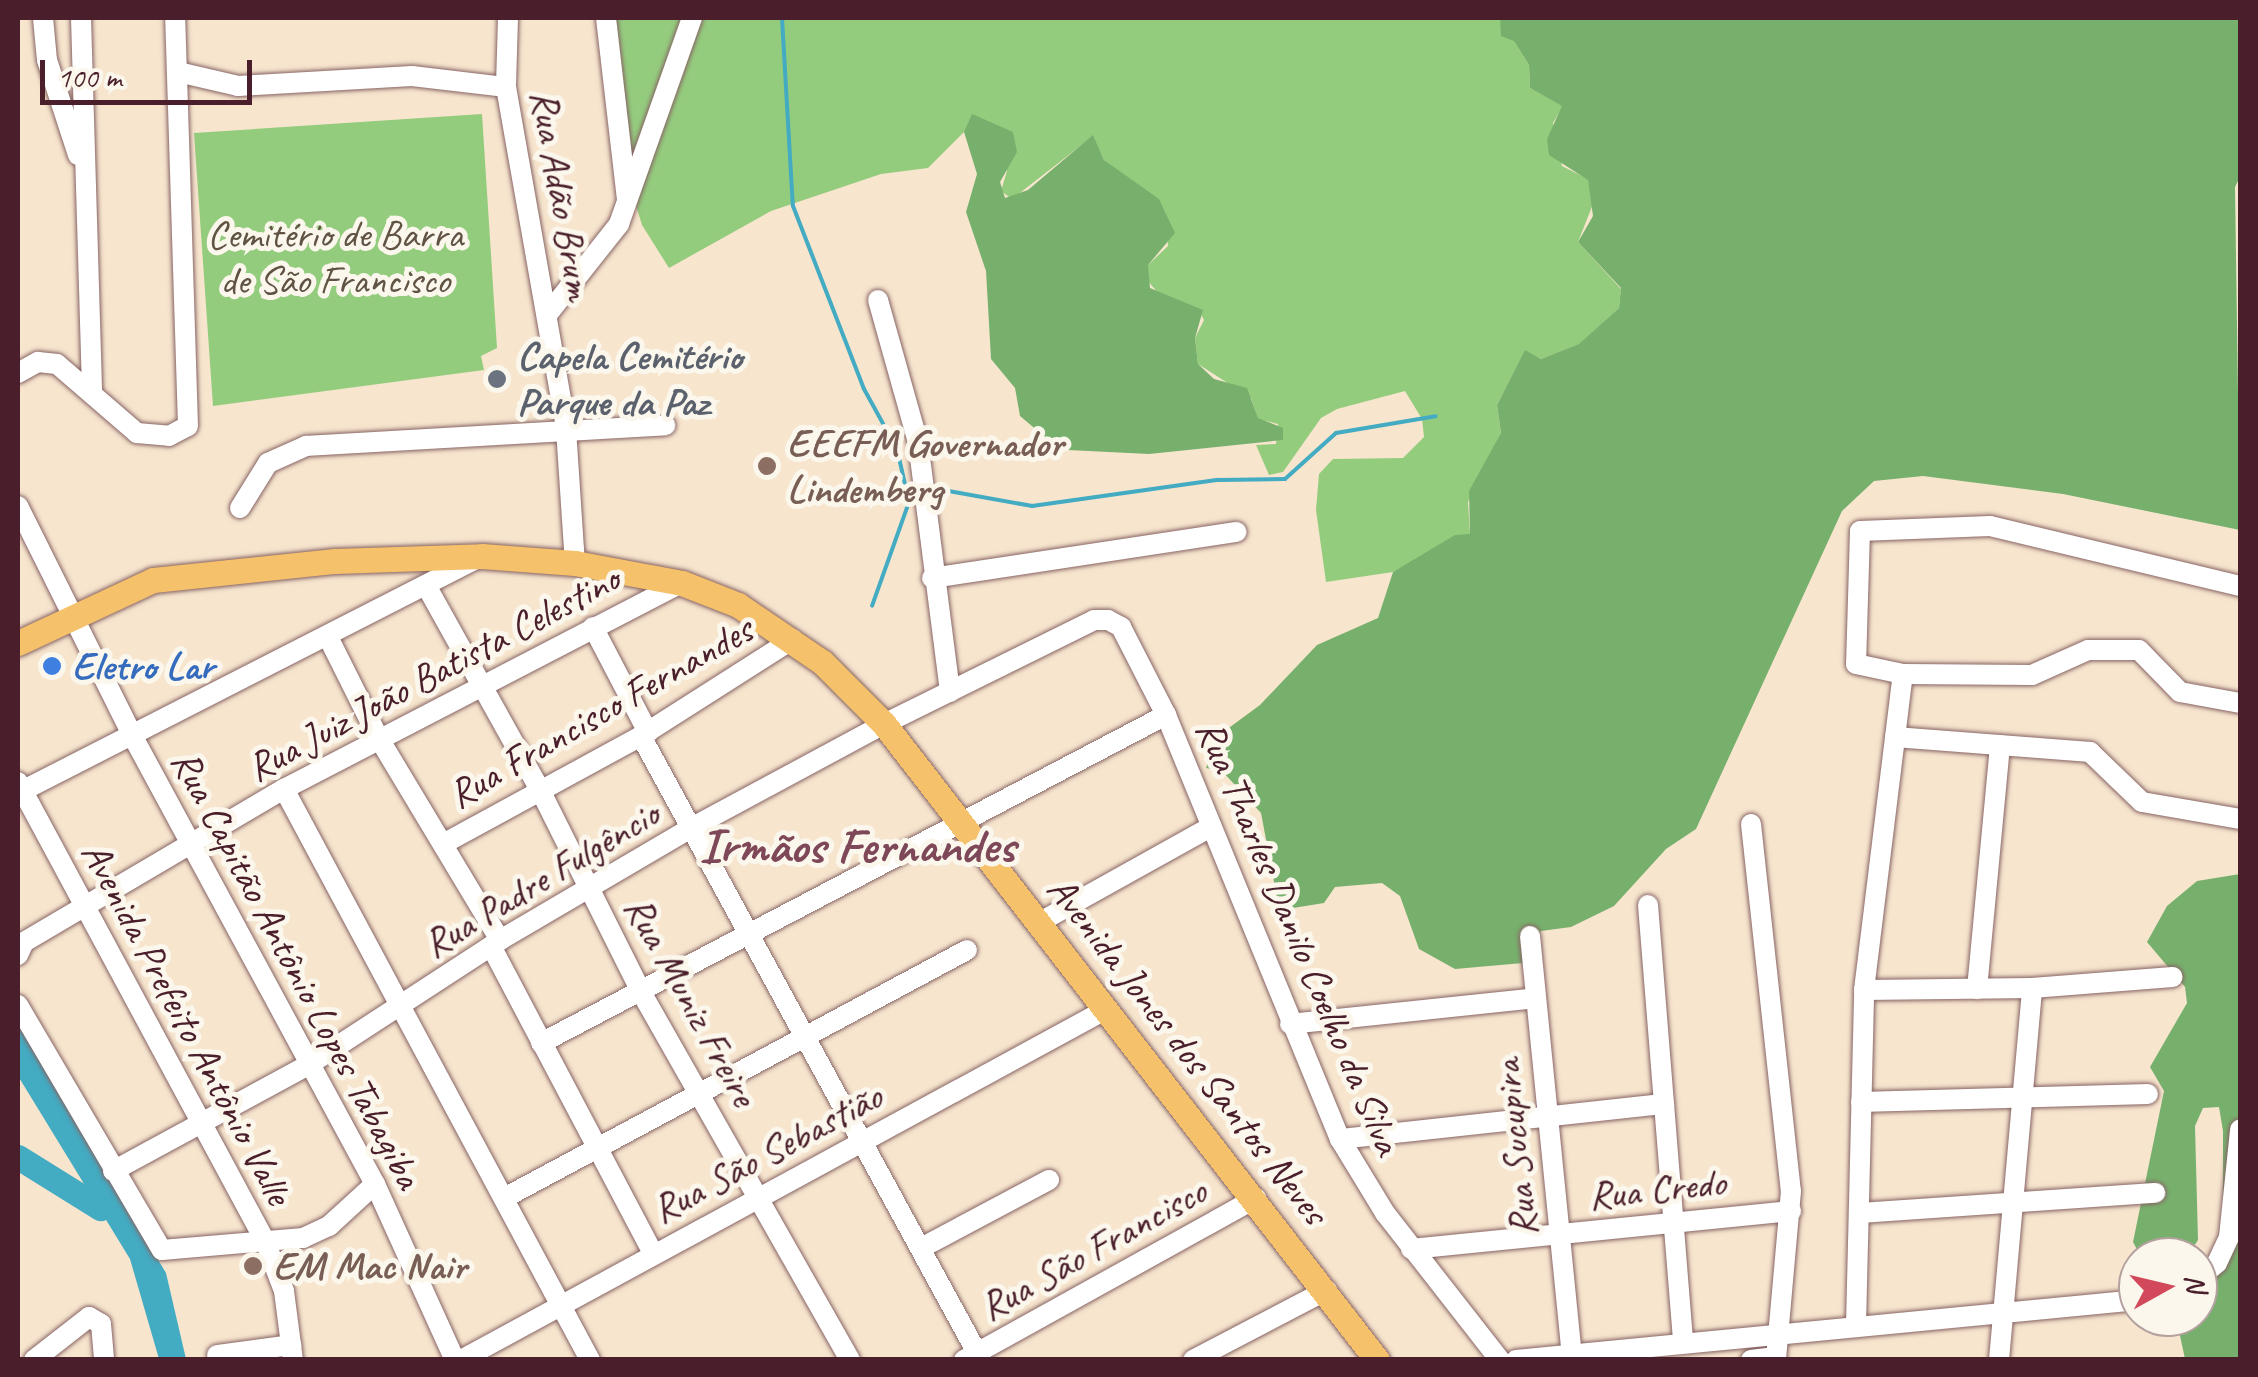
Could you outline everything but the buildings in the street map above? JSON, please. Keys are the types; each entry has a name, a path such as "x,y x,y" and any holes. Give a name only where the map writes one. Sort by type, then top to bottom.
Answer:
{"main road":[{"name":"Avenida Jones dos Santos Neves","path":"18,643 76,620 238,568 482,556 575,563 682,583 738,605 792,640 884,724 1256,1198 1377,1360"},
{"name":"Avenida Jones dos Santos Neves","path":"18,660 76,620"}],"street":[{"path":"43,18 46,60 84,173"},
{"path":"81,18 92,394"},
{"path":"18,373 52,362 138,434 170,436 190,418 174,18"},
{"name":"Rua Adão Brum","path":"508,18 506,87 566,429 575,563"},
{"path":"606,18 628,204"},
{"path":"547,315 609,241 628,204 692,18"},
{"path":"178,72 238,86 435,76 506,87"},
{"path":"878,300 918,442 932,578 950,692"},
{"path":"240,508 268,463 306,446 665,425"},
{"name":"Rua Capitão Antônio Lopes Tabagiba","path":"18,506 132,735 375,1184 458,1360"},
{"path":"2240,586 1990,526 1860,532 1856,664 1903,674 2032,675 2088,650 2139,650 2180,692 2240,703"},
{"path":"932,578 1236,532"},
{"path":"19,789 330,640 482,556"},
{"name":"Rua Juiz João Batista Celestino","path":"18,955 24,942 284,789 682,583"},
{"name":"Rua Muniz Freire","path":"427,587 485,684 641,992 850,1360"},
{"name":"Rua Padre Fulgêncio","path":"113,1171 310,1064 589,885 689,829 884,724 1094,620 1121,627"},
{"path":"592,627 689,829 921,1248 974,1357"},
{"name":"Rua Tharles Danilo Coelho da Silva","path":"1121,627 1166,715 1340,1139 1411,1248 1500,1360"},
{"path":"330,640 378,737 444,844 496,943 541,1043 654,1252"},
{"name":"Rua Francisco Fernandes","path":"444,844 539,788 644,734 792,640"},
{"path":"1856,1325 1864,990 1903,674"},
{"path":"541,1043 750,938 961,820 1166,715"},
{"path":"1895,737 2090,752 2142,802 2240,818"},
{"path":"1977,988 2000,745"},
{"name":"Avenida Prefeito Antônio Valle","path":"19,789 204,1121 265,1241 284,1291 292,1352"},
{"path":"284,789 403,1004 590,1360"},
{"path":"1751,824 1790,1211 1776,1358 1751,1360"},
{"path":"1040,922 1211,827"},
{"path":"1648,905 1684,1342"},
{"name":"Rua Sucupira","path":"1530,936 1572,1354"},
{"path":"506,1197 598,1144 807,1040 966,950"},
{"path":"1864,990 2032,988 2173,977"},
{"path":"1999,1360 2032,988"},
{"path":"1290,1024 1536,998"},
{"path":"18,1006 154,1244 176,1252 314,1234 375,1184"},
{"name":"Rua São Sebastião","path":"458,1360 558,1303 864,1144 1106,1009"},
{"path":"1861,1102 2148,1094"},
{"path":"1340,1139 1664,1104"},
{"path":"2218,1261 2229,1237 2240,1130"},
{"path":"921,1248 1050,1180"},
{"path":"1858,1213 2155,1194"},
{"name":"Rua São Francisco","path":"974,1357 1256,1198"},
{"name":"Rua Credo","path":"1411,1248 1790,1211"},
{"path":"1193,1360 1326,1290"},
{"path":"1516,1360 1779,1331 2118,1302"},
{"path":"34,1360 82,1319 98,1320 104,1360"},
{"path":"218,1354 292,1352"}],"green space":[{"path":"611,18 1500,18 1529,65 1530,88 1563,106 1553,123 1562,166 1588,179 1593,204 1578,242 1621,289 1619,308 1580,344 1541,359 1525,351 1497,405 1501,433 1468,502 1470,534 1393,572 1326,582 1316,510 1319,474 1333,459 1403,458 1424,437 1422,419 1405,391 1337,409 1321,418 1283,472 1269,475 1256,445 1276,444 1278,424 1258,419 1251,398 1198,364 1195,338 1204,320 1198,309 1161,296 1146,279 1148,265 1168,246 1165,211 1104,160 1093,136 1012,199 1001,191 1007,171 969,127 928,168 881,174 771,211 669,268 642,225 632,193"},
{"path":"1500,18 2240,18 2240,177 2235,187 2240,530 2063,494 1923,476 1874,481 1842,511 1696,829 1666,849 1614,906 1571,927 1541,931 1523,963 1455,969 1419,949 1400,896 1382,883 1335,887 1324,903 1287,909 1277,898 1261,813 1222,771 1206,768 1226,730 1260,705 1317,645 1378,618 1393,572 1455,535 1470,534 1469,491 1501,433 1497,405 1525,350 1541,359 1579,344 1619,308 1621,288 1578,242 1593,216 1588,180 1549,155 1547,139 1562,106 1530,88 1529,65 1514,41 1501,36"},
{"name":"Cemitério de Barra de São Francisco","path":"482,114 497,348 481,356 484,370 213,406 194,133"},
{"path":"972,114 1013,132 1017,152 1000,182 1005,198 1028,190 1093,135 1104,160 1159,199 1175,233 1148,265 1150,288 1203,310 1195,338 1198,364 1214,379 1247,388 1258,418 1283,428 1283,440 1149,454 1048,449 1045,437 1020,416 1015,388 991,359 986,271 966,212 977,174 964,132"},
{"path":"2240,874 2240,1359 2185,1359 2180,1337 2218,1337 2218,1246 2223,1237 2223,1131 2219,1107 2203,1108 2195,1126 2198,1237 2134,1237 2164,1091 2150,1067 2187,1003 2185,987 2147,942 2167,906 2197,881"}],"water":[{"path":"18,1024 166,1273 186,1359 159,1359 130,1259 18,1076"}],"waterway":[{"path":"782,18 793,206 864,389 897,449 909,502 872,606"},
{"path":"932,488 1032,506 1218,480 1285,479 1336,433 1436,416"},
{"path":"18,1157 100,1208"}],"place":[{"name":"Capela Cemitério Parque da Paz","path":"497,379"},
{"name":"EEEFM Governador Lindemberg","path":"767,466"},
{"name":"Eletro Lar","path":"52,666"},
{"name":"EM Mac Nair","path":"253,1266"}],"district":[{"name":"Irmãos Fernandes","path":"857,846"}]}
